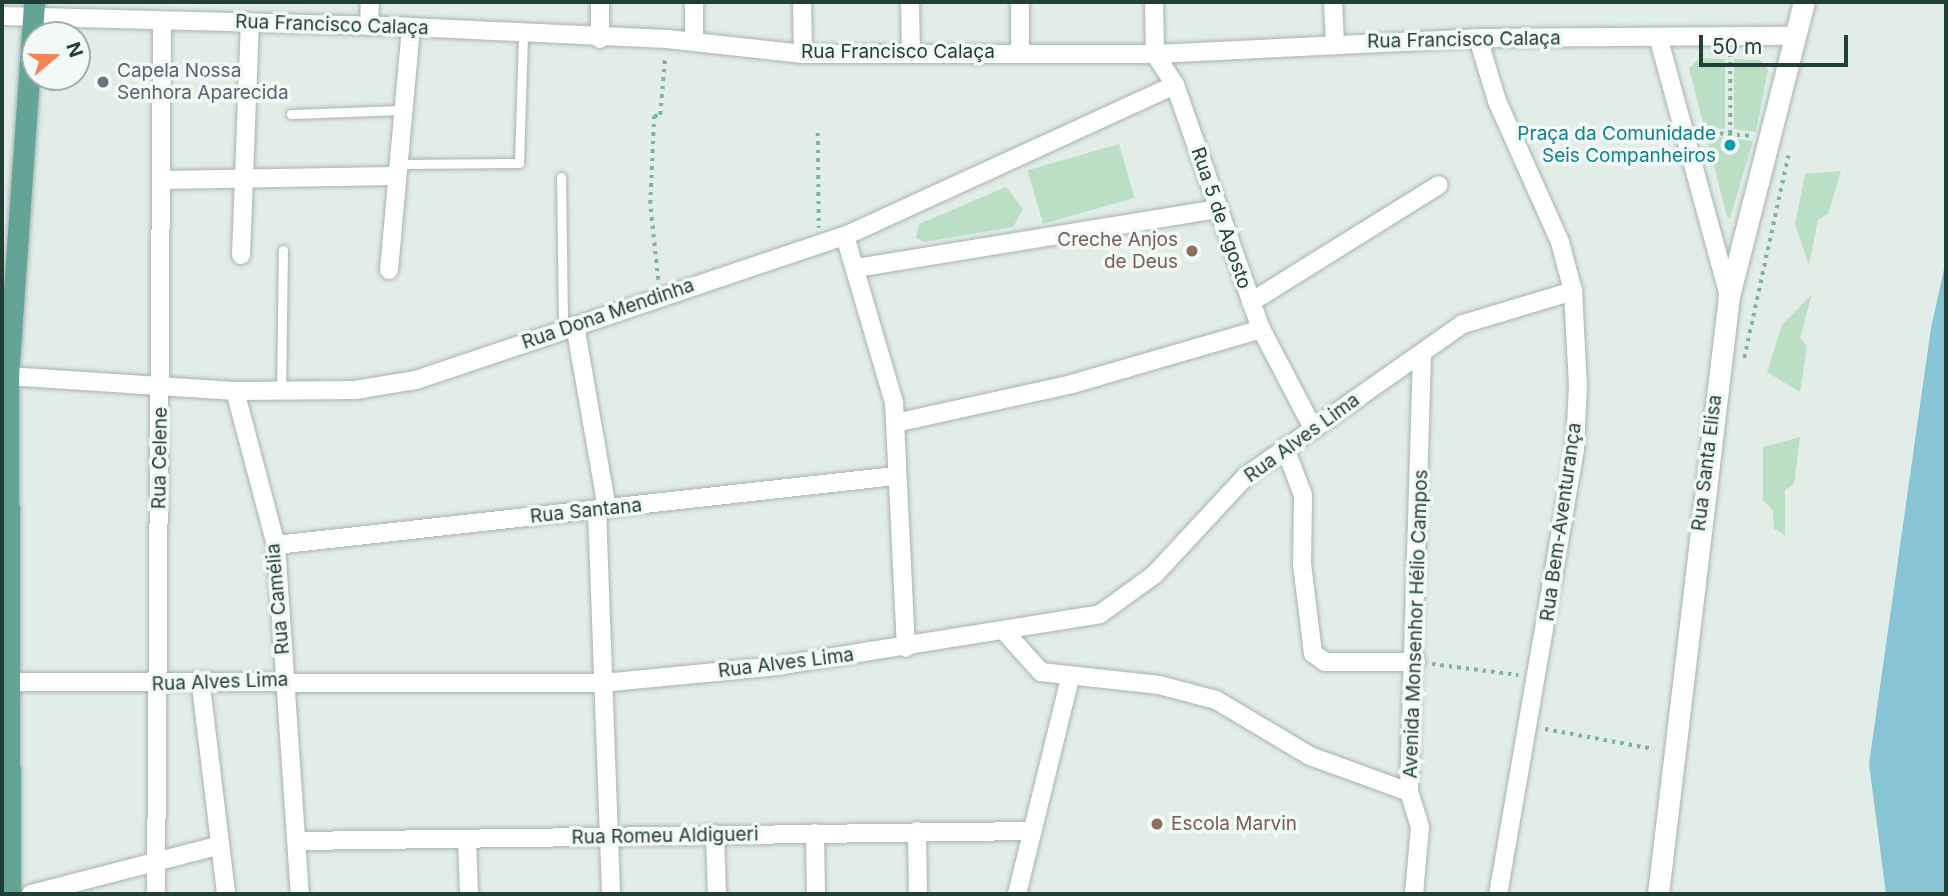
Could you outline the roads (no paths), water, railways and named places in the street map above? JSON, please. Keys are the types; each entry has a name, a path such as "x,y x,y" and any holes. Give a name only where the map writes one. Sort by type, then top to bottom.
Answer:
{"main road":[{"path":"1729,296 1804,2"},
{"path":"10,894 4,682 8,376 34,9"},
{"name":"Rua Santa Elisa","path":"1658,894 1670,752 1729,296"}],"street":[{"path":"369,26 370,2"},
{"path":"600,2 600,39"},
{"path":"694,2 694,41"},
{"path":"802,2 803,54"},
{"path":"910,2 911,54"},
{"path":"1020,2 1020,51"},
{"path":"1154,2 1155,54"},
{"path":"1333,2 1335,43"},
{"name":"Rua Francisco Calaça","path":"2,16 34,9 162,21 411,27 600,39 667,39 803,54 1020,51 1155,54 1478,38 1659,40 1795,36"},
{"name":"Rua Celene","path":"156,894 156,685 162,387 162,21"},
{"path":"241,255 250,22"},
{"path":"389,270 394,170 411,27"},
{"name":"Rua Bem-Aventurança","path":"1478,38 1497,101 1560,242 1573,291 1576,449 1498,894"},
{"name":"Rua Santa Elisa","path":"1659,40 1729,296"},
{"name":"Rua 5 de Agosto","path":"1155,54 1175,85 1261,329 1313,428"},
{"name":"Rua Dona Mendinha","path":"8,376 235,391 355,390 416,380 659,296 845,236 1175,85"},
{"path":"162,180 243,180 394,170"},
{"path":"1251,302 1439,185"},
{"path":"857,268 1217,209"},
{"path":"845,236 857,268 895,423 895,476 906,648"},
{"name":"Rua Alves Lima","path":"4,682 201,686 284,681 602,683 906,648 1005,632 1115,609 1245,477 1313,428 1463,324 1573,291"},
{"path":"569,327 602,509 602,683 611,894"},
{"path":"895,423 1072,384 1261,329"},
{"name":"Avenida Monsenhor Hélio Campos","path":"1414,894 1420,827 1409,792 1416,662 1422,353"},
{"name":"Rua Camélia","path":"235,391 276,545 300,894"},
{"path":"1285,449 1303,495 1302,564 1313,653 1325,662 1416,662"},
{"name":"Rua Santana","path":"276,545 895,476"},
{"path":"1005,632 1041,672 1070,678 1159,685 1216,701 1310,756 1409,792"},
{"path":"1017,894 1070,678"},
{"path":"201,686 216,846 226,894"},
{"path":"916,831 918,894"},
{"name":"Rua Romeu Aldigueri","path":"297,841 1033,831"},
{"path":"815,833 816,894"},
{"path":"715,834 717,894"},
{"path":"467,839 469,894"},
{"path":"31,894 156,857 216,846"}],"lane":[{"path":"394,170 519,163 523,33"},
{"path":"291,114 402,110"},
{"path":"561,177 569,327"},
{"path":"281,391 283,250"}],"water":[{"path":"1946,260 1946,894 1886,894 1869,764 1931,328"}],"place":[{"name":"Capela Nossa Senhora Aparecida","path":"103,82"},
{"name":"Praça da Comunidade Seis Companheiros","path":"1730,145"},
{"name":"Creche Anjos de Deus","path":"1192,251"},
{"name":"Escola Marvin","path":"1157,824"}]}
